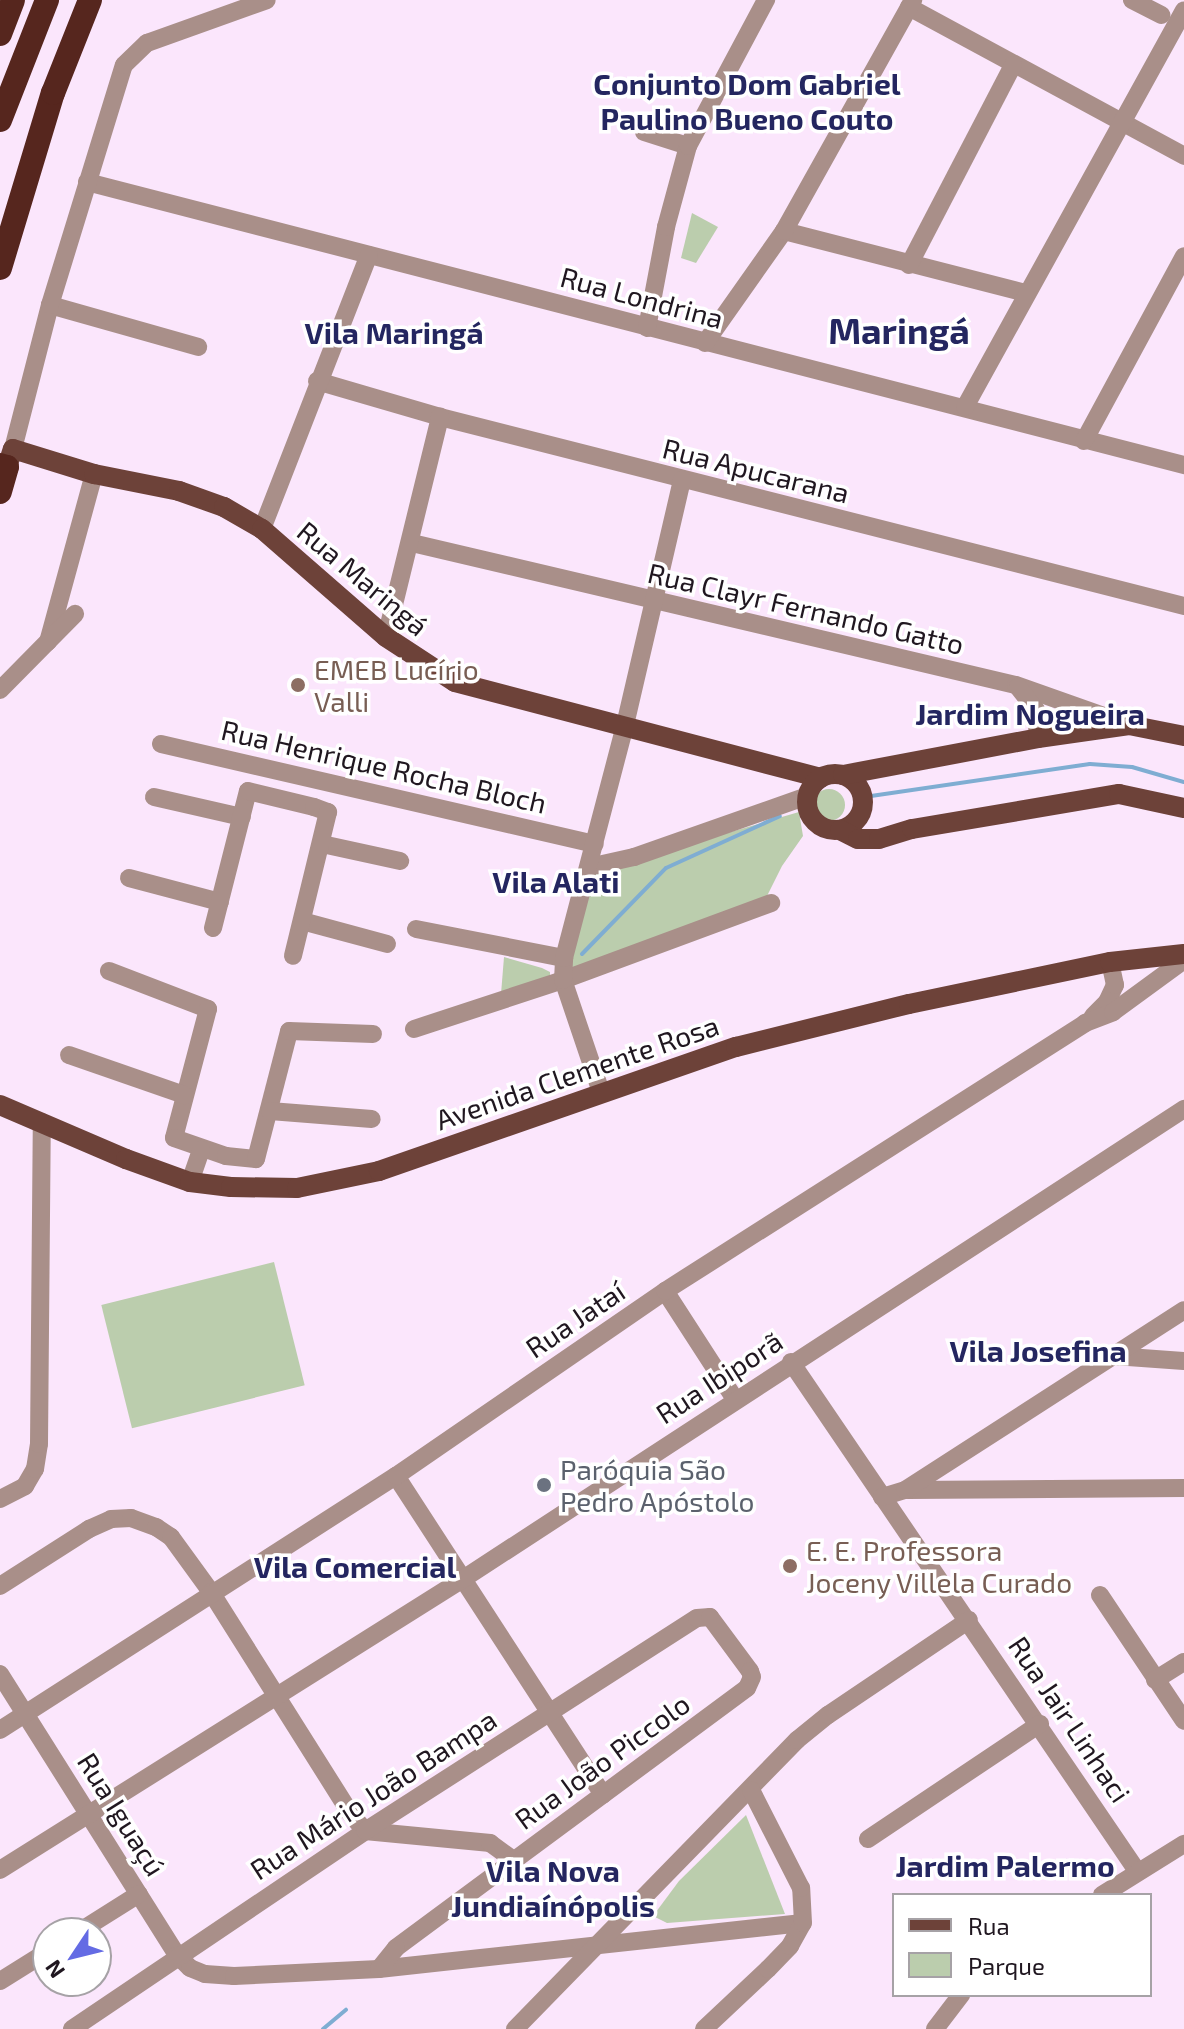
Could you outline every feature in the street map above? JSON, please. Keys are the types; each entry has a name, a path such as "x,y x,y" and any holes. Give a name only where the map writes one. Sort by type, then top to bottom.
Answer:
{"highway":[{"path":"0,34 13,0"},
{"path":"0,120 47,0"},
{"path":"0,268 53,93 90,0"},
{"path":"0,492 6,460"}],"main road":[{"name":"Rua Maringá","path":"6,460 179,491 224,507 262,529 386,637 455,682 821,778"},
{"name":"Rua Clayr Fernando Gatto","path":"1129,725 1184,736"},
{"path":"1129,725 1038,738 821,778 807,796 812,820 825,829 840,830 866,839 1119,794 1184,808"},
{"path":"840,830 853,824 861,811 861,793 843,775"},
{"path":"861,811 871,821 912,829"},
{"name":"Avenida Clemente Rosa","path":"0,1105 190,1182 214,1186 297,1188 379,1171 736,1047 909,1004 1110,962 1184,957"}],"street":[{"path":"6,460 124,65 134,52 147,43 267,0"},
{"path":"647,328 666,227 688,146 766,0"},
{"path":"965,407 1176,20 1132,0"},
{"path":"705,343 784,231 911,4 1013,65 1184,156"},
{"path":"909,265 1013,65"},
{"path":"644,132 688,146"},
{"name":"Rua Londrina","path":"87,182 1184,465"},
{"path":"784,231 1026,293"},
{"path":"262,529 317,381 369,255"},
{"path":"1084,441 1184,256"},
{"path":"50,305 198,347"},
{"name":"Rua Apucarana","path":"317,381 440,417 682,480 1184,606"},
{"path":"386,637 412,543 440,417"},
{"path":"48,642 94,474"},
{"path":"601,1092 563,980 564,958 625,725 682,480"},
{"name":"Rua Clayr Fernando Gatto","path":"412,543 1016,685 1129,725"},
{"path":"368,622 382,616 395,603"},
{"path":"0,690 75,614"},
{"path":"1016,685 1036,710 1038,738"},
{"name":"Rua Henrique Rocha Bloch","path":"161,744 595,844"},
{"path":"274,796 281,771"},
{"path":"300,803 306,776"},
{"path":"213,928 248,791 328,812 293,956"},
{"path":"589,867 634,857 807,796"},
{"path":"154,797 242,817"},
{"path":"322,844 400,861"},
{"path":"129,878 220,902"},
{"path":"414,1029 563,980 771,903"},
{"path":"302,921 387,944"},
{"path":"416,929 564,958"},
{"name":"Rua Jataí","path":"0,1730 396,1476 665,1291 1085,1023 1113,1012 1165,977 1184,957"},
{"path":"1085,1023 1107,1002 1115,985 1110,962"},
{"path":"109,971 208,1009 174,1138 201,1150 226,1156 256,1159 289,1031 373,1034"},
{"path":"69,1055 184,1095"},
{"name":"Rua Ibiporã","path":"0,1870 463,1579 791,1362 1184,1109"},
{"path":"270,1111 372,1119"},
{"path":"0,1499 25,1486 35,1469 39,1444 42,1122"},
{"path":"190,1182 201,1150"},
{"path":"214,1186 226,1156"},
{"path":"665,1291 735,1399"},
{"path":"882,1497 905,1490 1184,1310"},
{"path":"1114,1356 1184,1361"},
{"name":"Rua Jair Linhaci","path":"791,1362 1040,1724 1137,1871"},
{"path":"396,1476 603,1795"},
{"path":"905,1490 1184,1488"},
{"path":"0,1586 89,1529 111,1519 131,1518 156,1527 171,1537 211,1592 365,1831 490,1843 513,1860"},
{"path":"1100,1595 1184,1721"},
{"name":"Rua Mário João Bampa","path":"72,2029 152,1977 177,1955 365,1831 697,1618 710,1617"},
{"name":"Rua João Piccolo","path":"379,1969 396,1948 747,1688 752,1677 750,1671 710,1617"},
{"path":"515,2029 797,1740 828,1715 969,1620"},
{"path":"1155,1680 1184,1662"},
{"name":"Rua Iguaçú","path":"0,1674 177,1955 190,1968 205,1974 234,1976 379,1969"},
{"path":"868,1839 1040,1724"},
{"path":"704,2029 790,1946 803,1923 801,1888 751,1790"},
{"path":"1105,1893 1184,1844"},
{"path":"102,1917 139,1894"},
{"path":"379,1969 803,1923"},
{"path":"0,1981 32,1961"},
{"path":"935,2029 959,1997"}],"green space":[{"path":"692,213 718,227 696,263 681,258"},
{"path":"829,789 840,794 845,805 840,816 829,821 818,816 813,805 818,794"},
{"path":"799,812 803,836 782,866 766,898 569,973 593,872"},
{"path":"504,957 542,968 550,972 550,976 501,994"},
{"path":"274,1262 305,1385 132,1428 101,1305"},
{"path":"746,1815 785,1914 667,1923 653,1916 679,1881"}],"waterway":[{"path":"871,796 1090,764 1132,767 1184,782"},
{"path":"582,954 666,868 780,816"},
{"path":"323,2029 346,2010"}],"place":[{"name":"EMEB Lucírio Valli","path":"298,685"},
{"name":"Paróquia São Pedro Apóstolo","path":"544,1485"},
{"name":"E. E. Professora Joceny Villela Curado","path":"790,1566"}],"district":[{"name":"Conjunto Dom Gabriel Paulino Bueno Couto","path":"747,100"},
{"name":"Maringá","path":"899,330"},
{"name":"Vila Maringá","path":"394,332"},
{"name":"Jardim Nogueira","path":"1030,713"},
{"name":"Vila Alati","path":"556,881"},
{"name":"Vila Josefina","path":"1038,1350"},
{"name":"Vila Comercial","path":"355,1566"},
{"name":"Jardim Palermo","path":"1005,1865"},
{"name":"Vila Nova Jundiaínópolis","path":"553,1887"}]}
